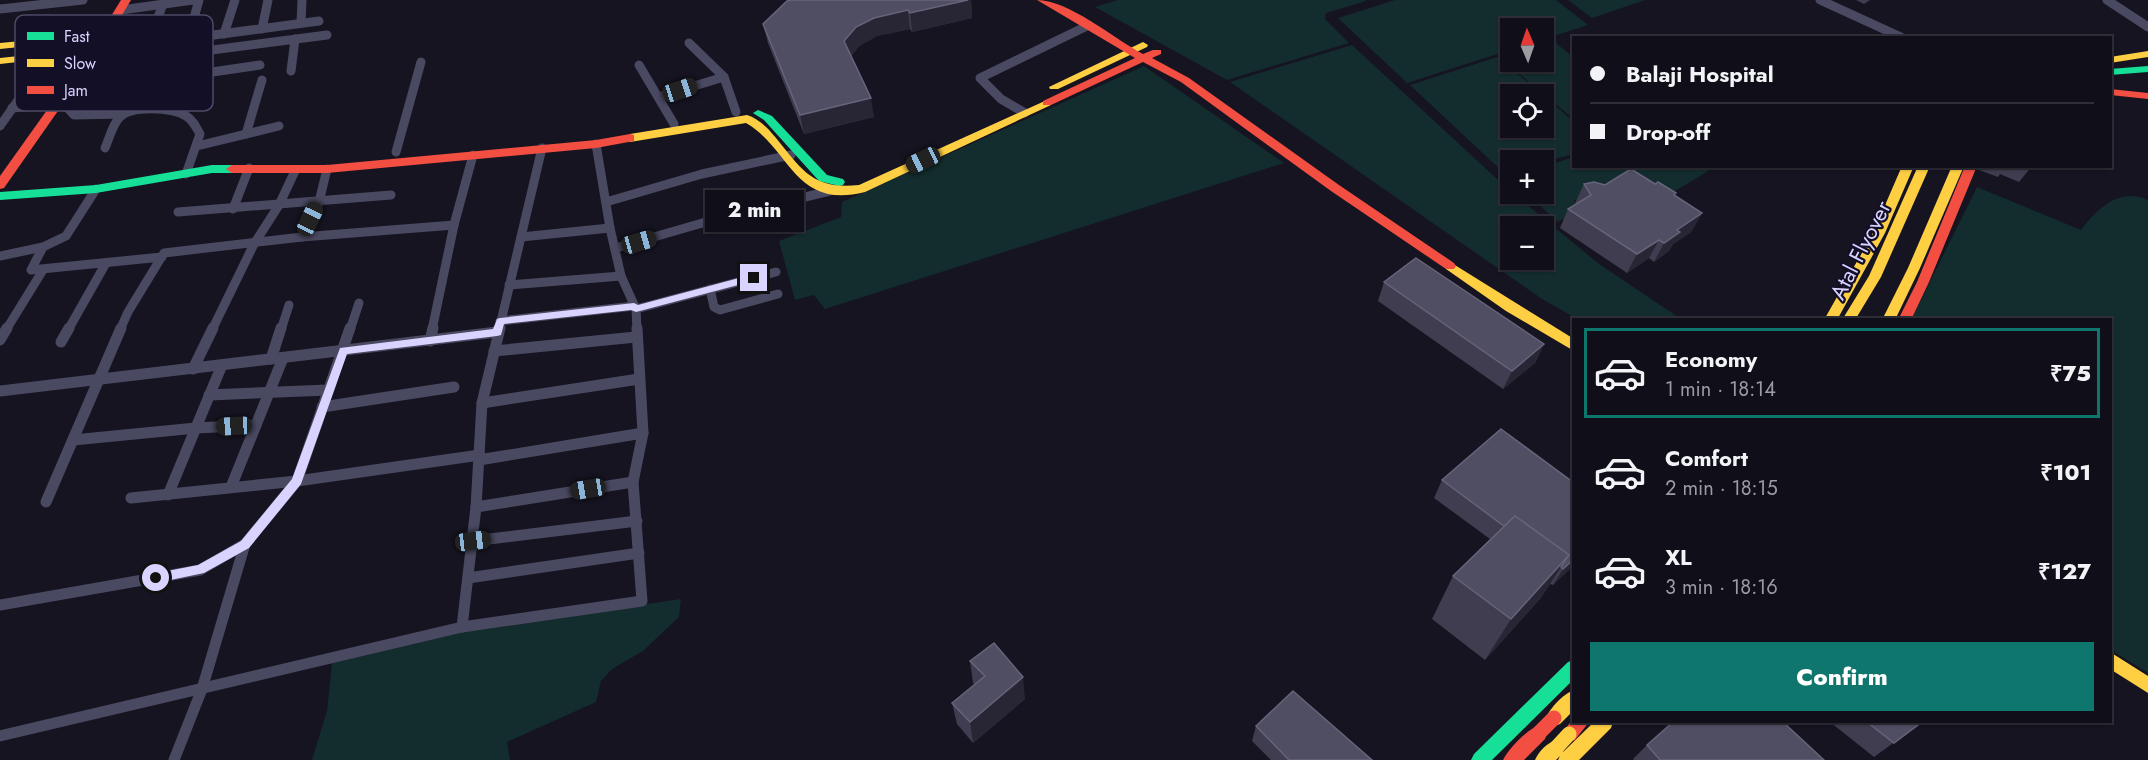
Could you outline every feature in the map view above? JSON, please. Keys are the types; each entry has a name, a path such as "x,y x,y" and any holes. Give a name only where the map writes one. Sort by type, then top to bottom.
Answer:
{"street":[{"path":"0,9 40,2 83,0"},
{"path":"123,5 164,4 193,0"},
{"path":"195,15 199,0"},
{"path":"224,34 235,0"},
{"path":"262,29 268,0"},
{"path":"302,0 302,23"},
{"path":"1042,0 1089,25 1129,51 1148,54"},
{"path":"1064,0 1148,54 1206,83 1399,225 1566,333"},
{"path":"1820,0 1899,36"},
{"path":"2107,0 2148,27"},
{"path":"160,15 164,4"},
{"path":"213,36 319,21"},
{"path":"1019,110 1001,99 980,78 1089,25"},
{"path":"213,50 327,35"},
{"path":"291,71 295,39"},
{"path":"689,43 724,76 736,112"},
{"path":"0,46 15,45"},
{"path":"616,248 730,215 830,190 861,189 1019,110 1129,51"},
{"path":"0,196 96,189 212,169 266,168 295,171 327,169 596,144 747,119 759,124 824,178 833,182 849,182 1148,54"},
{"path":"2112,60 2148,54"},
{"path":"396,152 421,62"},
{"path":"213,72 260,65"},
{"path":"639,65 674,124"},
{"path":"2112,72 2148,69"},
{"path":"658,97 724,76"},
{"path":"246,134 262,80"},
{"path":"2112,92 2148,96"},
{"path":"0,126 15,104"},
{"path":"0,185 9,167 50,111"},
{"path":"70,111 74,115 146,111"},
{"path":"179,111 198,128 200,134 186,174"},
{"path":"266,168 396,152 622,133 736,112 753,112 764,115 814,184 830,190"},
{"path":"105,148 118,119 124,114"},
{"path":"196,146 279,126"},
{"path":"0,736 462,627 642,602 633,482 643,433 635,308 621,276 610,228 596,144"},
{"path":"462,627 473,541 482,403 542,148"},
{"path":"606,202 702,174 793,154"},
{"path":"430,341 454,225 472,155"},
{"path":"233,209 249,168"},
{"path":"1831,318 1879,233 1907,168"},
{"name":"Atal Flyover","path":"1849,318 1875,277 1923,168"},
{"path":"1889,318 1914,268 1957,168"},
{"path":"1905,318 1930,271 1957,196 1970,168"},
{"path":"302,237 319,202 327,169"},
{"path":"193,369 254,244 279,205 295,171"},
{"path":"0,256 43,247 66,236 96,189"},
{"path":"178,213 390,195"},
{"path":"46,502 128,312 165,253 302,237 454,225"},
{"path":"521,237 610,228"},
{"path":"43,247 31,270 162,257"},
{"path":"61,342 106,263"},
{"path":"0,340 43,270"},
{"path":"0,391 430,341 499,327 635,308 776,272"},
{"path":"509,285 621,276"},
{"path":"710,289 714,307 720,310 778,294"},
{"path":"0,605 200,570 245,544 297,481 359,303"},
{"path":"271,359 288,305"},
{"path":"494,351 636,337"},
{"path":"231,487 283,358"},
{"path":"168,495 222,365"},
{"path":"482,403 639,379"},
{"path":"322,407 454,387"},
{"path":"209,395 328,390"},
{"path":"73,440 196,428 256,425"},
{"path":"131,498 297,481 480,458 643,433"},
{"path":"476,507 633,482"},
{"path":"473,541 637,521"},
{"path":"174,760 202,689 245,544"},
{"path":"468,578 639,554"},
{"path":"2112,661 2148,685"},
{"path":"1480,760 1572,669"},
{"path":"1512,760 1572,700"},
{"path":"1529,713 1576,757 1604,723"},
{"path":"1544,760 1580,723"}],"green space":[{"path":"1118,0 1366,1 1326,13 1325,19 1349,43 1227,80 1095,7"},
{"path":"1395,0 1556,0 1588,25 1554,36 1554,18 1500,18 1500,53 1407,83 1338,18"},
{"path":"1568,0 1645,0 1592,18"},
{"path":"1554,41 1572,56 1572,115 1554,103 1554,84 1532,84 1517,72 1554,72"},
{"path":"1352,45 1500,182 1500,204 1526,204 1541,216 1500,216 1500,270 1230,82"},
{"path":"1497,57 1500,59 1500,72 1515,72 1530,84 1500,84 1500,138 1554,138 1554,105 1572,120 1572,154 1554,159 1554,150 1500,150 1500,169 1410,85"},
{"path":"1144,66 1284,163 825,309 814,295 795,300 779,241 841,217 842,202"},
{"path":"1572,157 1572,168 1713,168 1655,203 1578,199 1574,200 1577,210 1558,222 1538,204 1554,204 1554,164"},
{"path":"1977,187 2081,230 2102,208 2118,198 2128,196 2148,200 2148,673 2112,651 2112,318 1912,318"},
{"path":"1554,227 1599,264 1680,318 1575,318 1542,299 1500,270 1554,270"},
{"path":"681,599 679,617 643,651 612,669 601,681 596,702 507,742 510,760 312,760 327,711 332,663 462,631"}],"building":[{"path":"968,0 910,13 908,10 874,18 856,27 844,41 871,98 800,115 763,24 787,1"},
{"path":"1631,169 1655,184 1658,182 1676,193 1674,195 1702,213 1677,230 1680,232 1664,243 1659,240 1637,254 1568,209 1591,195 1584,184 1594,182 1605,185"},
{"path":"1416,258 1544,344 1512,371 1384,282"},
{"path":"1501,429 1572,482 1572,561 1563,569 1561,567 1569,555 1515,516 1504,526 1442,480"},
{"path":"1515,516 1569,555 1511,619 1453,576"},
{"path":"994,643 1023,677 970,722 952,703 985,676 970,661"},
{"path":"1293,691 1372,760 1289,760 1256,726"},
{"path":"1672,723 1784,723 1824,760 1660,760 1647,745"},
{"path":"1868,723 1921,723 1894,743"}],"traffic: fast":[{"path":"2112,72 2148,69"},
{"path":"758,113 768,118 823,178 839,182"},
{"path":"0,196 96,189 212,169 232,169"},
{"path":"1480,760 1572,669"}],"traffic: slow":[{"path":"0,46 15,45"},
{"path":"1054,87 1143,45"},
{"path":"2112,60 2148,54"},
{"path":"0,61 15,59"},
{"path":"630,138 747,119 756,124 793,166 811,182 832,190 845,191 861,189 1047,103"},
{"path":"1831,318 1879,233 1907,168"},
{"path":"1849,318 1875,277 1923,168"},
{"path":"1889,318 1914,268 1957,168"},
{"path":"1450,266 1511,308 1572,345"},
{"path":"2112,660 2148,685"},
{"path":"1554,718 1572,700"},
{"path":"1567,760 1604,723"},
{"path":"1556,748 1569,734"},
{"path":"1544,760 1556,748"}],"traffic: jam":[{"path":"117,15 126,0"},
{"path":"1042,0 1089,25 1129,51 1185,80 1335,188 1450,266"},
{"path":"1047,103 1157,52"},
{"path":"2112,92 2148,96"},
{"path":"0,185 51,111"},
{"path":"232,169 327,169 596,144 630,138"},
{"path":"1905,318 1923,282 1970,168"},
{"path":"1539,733 1554,718"},
{"path":"1569,734 1580,723"},
{"path":"1512,760 1539,733"}],"route":[{"path":"156,578 200,570 245,544 297,481 343,351 497,332 500,321 634,306 636,309 754,278"}]}
